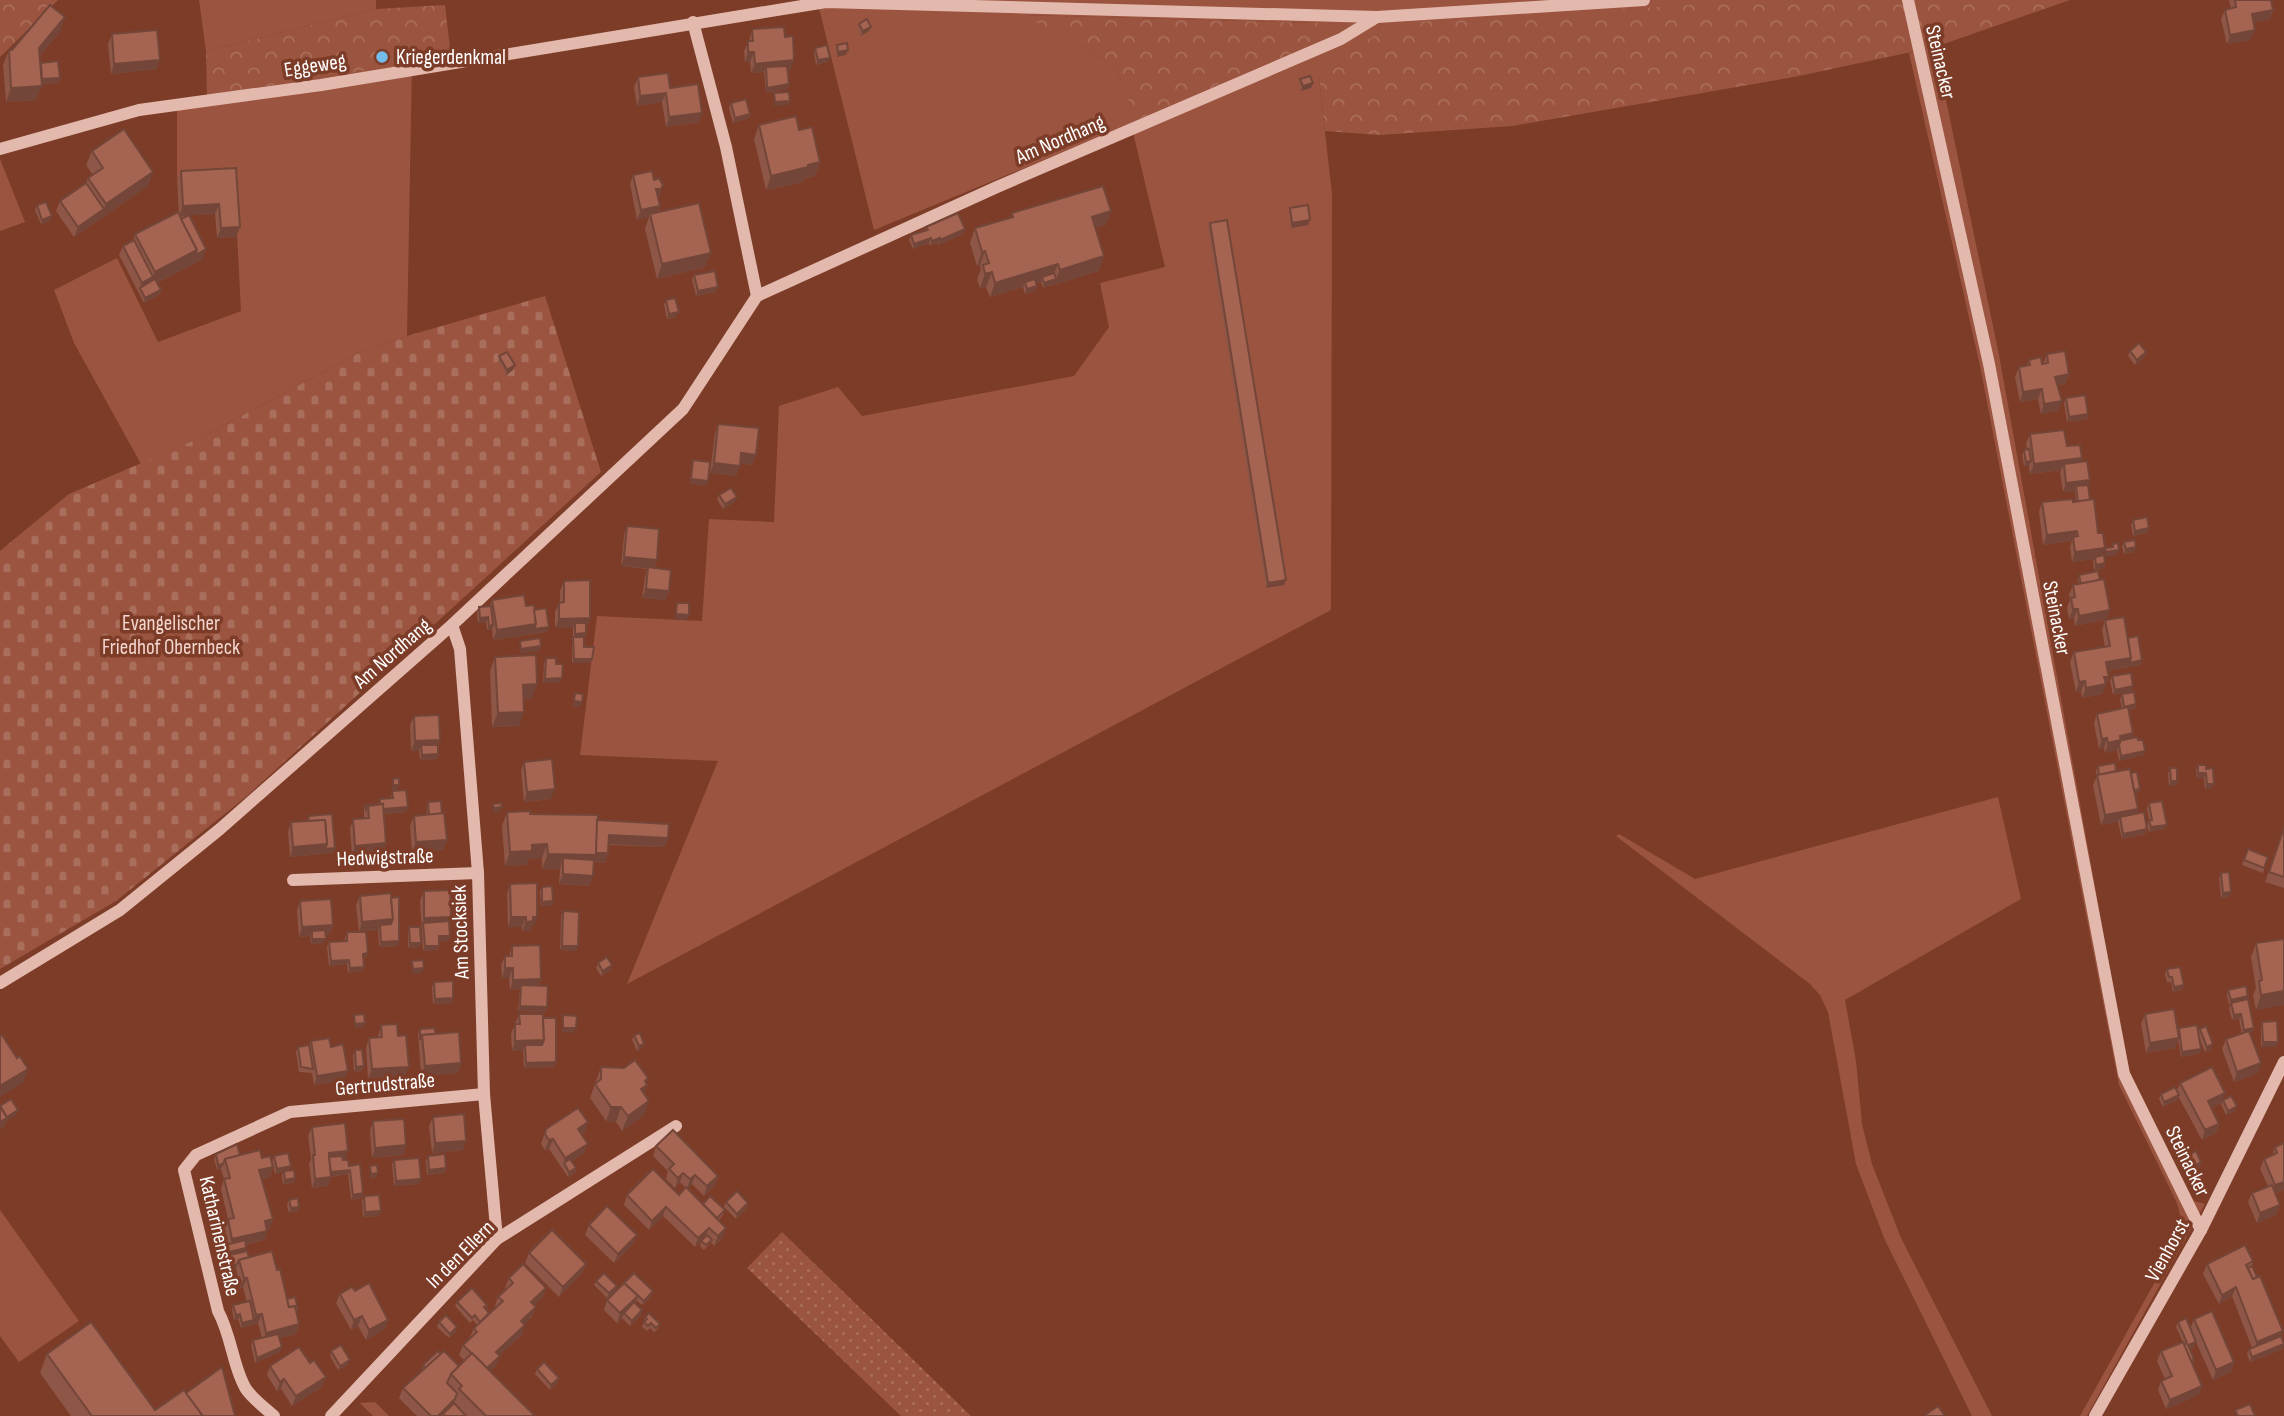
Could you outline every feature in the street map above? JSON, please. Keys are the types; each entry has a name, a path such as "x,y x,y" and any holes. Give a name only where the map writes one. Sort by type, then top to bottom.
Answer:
{"street":[{"name":"Eggeweg","path":"0,149 139,110 321,85 826,2 1377,17 1644,0"},
{"name":"Steinacker","path":"1908,0 1989,364 2124,1074 2201,1230"},
{"name":"Am Nordhang","path":"0,983 120,910 220,829 452,625 683,409 757,296 1009,182 1341,39 1377,17"},
{"path":"693,22 726,147 757,296"},
{"name":"Am Stocksiek","path":"452,625 460,649 478,873 484,1094 497,1239"},
{"name":"Hedwigstraße","path":"293,880 478,873"},
{"name":"Vienhorst","path":"2095,1416 2201,1230 2284,1062"},
{"name":"Gertrudstraße","path":"290,1112 484,1094"},
{"name":"Katharinenstraße","path":"274,1416 247,1391 241,1379 227,1328 218,1311 184,1170 196,1155 290,1112"},
{"name":"In den Ellern","path":"331,1416 497,1239 676,1126"}],"green space":[{"path":"0,0 58,0 0,57"},
{"path":"199,0 376,0 376,9 206,51"},
{"path":"815,0 1773,0 1319,78 1332,194 1331,610 627,984 718,761 580,755 597,616 702,621 709,519 774,522 779,406 838,387 862,416 1074,376 1109,327 1100,283 1165,267 1131,124 874,230","holes":["1024,15 1317,23 1136,119 1117,70 1092,51"]},
{"path":"1773,0 2070,0 1935,47 1794,77 1512,126 1380,135 1325,131 1319,78 1323,68 1385,29 1416,22"},
{"path":"445,5 451,57 207,96 206,51 376,9"},
{"path":"1022,15 1318,23 1317,44 1136,120 1117,70 1092,51"},
{"path":"1935,47 1999,355 2129,1075 2194,1201 2205,1204 2087,1416 2080,1416 2184,1230 2177,1203 2119,1085 1980,366 1909,53"},
{"path":"412,63 407,336 361,352 202,437 141,464 74,343 54,290 117,258 158,342 241,311 234,176 177,178 177,101"},
{"path":"0,159 25,222 0,231"},
{"name":"Evangelischer Friedhof Obernbeck","path":"545,296 601,472 247,796 116,901 0,969 0,551 69,494 202,437 361,352"},
{"path":"1998,797 2021,899 1845,1000 1856,1061 1862,1124 1872,1164 1901,1238 1992,1416 1972,1416 1884,1238 1856,1164 1828,1012 1820,995 1810,984 1616,836 1619,834 1695,879"},
{"path":"0,1210 79,1321 19,1362 0,1336"},
{"path":"782,1232 971,1416 901,1416 747,1268"},
{"path":"375,1402 389,1416 373,1416 360,1403"}],"building":[{"path":"2235,0 2271,0 2273,10 2252,14 2255,30 2230,35 2225,10 2236,7"},
{"path":"50,5 65,17 39,48 42,86 11,88 9,50 12,50"},
{"path":"867,19 871,27 863,31 859,24"},
{"path":"784,27 785,37 793,36 794,60 755,64 754,52 748,52 748,41 753,41 752,29"},
{"path":"157,30 160,60 114,64 112,34"},
{"path":"847,43 848,50 838,52 837,45"},
{"path":"827,45 830,58 818,60 815,48"},
{"path":"58,61 60,78 42,79 41,63"},
{"path":"787,66 789,84 767,88 766,67"},
{"path":"668,73 670,88 698,84 702,113 669,117 666,93 640,96 638,77"},
{"path":"1310,76 1313,83 1303,86 1300,79"},
{"path":"789,92 790,101 775,102 774,93"},
{"path":"746,99 750,114 735,118 731,103"},
{"path":"796,116 799,130 812,127 820,162 771,176 759,125"},
{"path":"124,129 153,172 106,204 88,178 103,168 92,151"},
{"path":"236,168 240,227 221,228 219,204 183,206 181,171"},
{"path":"652,171 654,180 659,178 663,185 661,189 656,189 660,206 641,210 633,175"},
{"path":"86,183 104,209 78,227 60,201"},
{"path":"1103,186 1111,211 1092,217 1104,256 1060,270 1058,264 995,283 992,272 985,274 983,265 989,263 985,251 982,252 975,228 1013,217 1012,213"},
{"path":"46,202 52,216 42,220 37,205"},
{"path":"699,203 711,253 662,264 650,214"},
{"path":"1308,205 1310,220 1292,223 1290,208"},
{"path":"178,212 197,250 155,272 135,234"},
{"path":"958,213 965,229 940,240 932,241 931,238 914,244 911,235 928,230 926,227"},
{"path":"189,215 206,249 196,255 197,250 181,219"},
{"path":"1227,220 1286,580 1268,583 1210,223"},
{"path":"134,240 153,277 142,283 123,246"},
{"path":"715,271 718,287 698,291 694,275"},
{"path":"1054,273 1056,279 1044,283 1042,277"},
{"path":"155,279 161,290 145,298 140,288"},
{"path":"1035,279 1037,286 1027,289 1025,282"},
{"path":"675,298 679,312 669,314 666,300"},
{"path":"2139,343 2146,352 2137,360 2130,351"},
{"path":"2065,351 2069,374 2055,377 2062,401 2044,404 2042,389 2023,392 2019,367 2030,365 2029,360 2041,357 2042,364 2048,363 2047,354"},
{"path":"507,352 515,365 507,370 499,356"},
{"path":"2085,395 2088,414 2069,417 2066,398"},
{"path":"718,424 759,428 756,455 741,453 740,466 714,463"},
{"path":"2064,430 2067,446 2080,445 2082,458 2034,464 2030,434"},
{"path":"2029,449 2031,461 2026,462 2024,450"},
{"path":"693,460 710,462 708,481 691,479"},
{"path":"2087,461 2090,480 2066,483 2064,464"},
{"path":"2088,485 2090,500 2078,502 2076,486"},
{"path":"731,488 737,497 725,504 719,495"},
{"path":"2073,499 2073,502 2094,499 2098,533 2103,533 2105,548 2075,552 2073,537 2078,536 2077,531 2047,535 2042,502"},
{"path":"2147,517 2149,528 2135,531 2133,520"},
{"path":"627,526 659,529 657,560 624,557"},
{"path":"2135,540 2136,547 2126,549 2124,542"},
{"path":"2118,543 2119,550 2106,552 2105,548"},
{"path":"2104,555 2105,563 2096,565 2095,557"},
{"path":"648,567 671,570 669,591 646,589"},
{"path":"2098,571 2100,580 2081,584 2079,575"},
{"path":"2104,579 2110,610 2079,616 2078,609 2073,609 2073,585"},
{"path":"590,580 590,618 559,619 559,603 564,602 564,581"},
{"path":"524,595 526,606 534,605 536,624 497,630 492,600"},
{"path":"677,603 689,603 689,615 676,614"},
{"path":"491,606 493,625 489,626 488,617 480,618 479,607"},
{"path":"546,608 549,627 534,629 534,610"},
{"path":"2124,617 2131,658 2106,662 2109,677 2104,677 2106,684 2086,688 2085,681 2079,682 2074,652 2110,646 2105,620"},
{"path":"575,623 586,623 586,633 575,634"},
{"path":"2138,636 2142,660 2130,663 2128,638"},
{"path":"573,637 584,637 584,647 594,647 592,659 574,659"},
{"path":"540,638 541,646 521,649 520,641"},
{"path":"536,655 537,684 523,685 524,712 498,713 495,657"},
{"path":"546,658 556,658 556,664 563,664 562,678 545,679"},
{"path":"2131,673 2133,686 2115,690 2112,676"},
{"path":"2134,692 2136,704 2124,707 2122,694"},
{"path":"575,693 583,694 582,702 574,701"},
{"path":"2128,707 2133,733 2108,743 2107,738 2102,739 2097,714"},
{"path":"439,715 440,740 415,741 414,716"},
{"path":"2137,737 2138,740 2143,740 2145,751 2121,756 2121,740"},
{"path":"421,745 438,745 438,754 422,755"},
{"path":"552,759 555,789 527,792 524,762"},
{"path":"2115,763 2116,771 2099,775 2098,766"},
{"path":"2198,765 2206,765 2206,769 2213,768 2214,784 2207,784 2206,773 2198,773"},
{"path":"2170,768 2177,768 2177,781 2171,781"},
{"path":"2130,769 2138,809 2105,815 2097,775"},
{"path":"2137,772 2140,789 2134,790 2131,773"},
{"path":"399,778 399,785 393,785 393,779"},
{"path":"406,790 408,807 383,809 383,804 368,806 366,810 365,805 380,804 380,799 393,798 392,791"},
{"path":"441,801 442,814 429,815 428,802"},
{"path":"2162,801 2167,825 2151,827 2149,803"},
{"path":"501,803 502,807 494,808 493,804"},
{"path":"383,804 386,843 355,846 353,819 369,818 368,806"},
{"path":"530,811 530,814 598,815 596,855 548,854 547,844 532,845 532,851 510,852 507,812"},
{"path":"2144,812 2147,829 2123,834 2120,817"},
{"path":"444,813 447,840 416,842 414,816"},
{"path":"332,814 335,848 325,849 325,820 309,821 308,816"},
{"path":"325,820 327,844 293,847 291,822"},
{"path":"597,820 669,824 668,838 609,835 608,853 596,853"},
{"path":"2284,828 2284,877 2269,872"},
{"path":"2248,849 2268,857 2264,868 2244,860"},
{"path":"563,858 594,860 593,876 563,874"},
{"path":"2229,872 2231,892 2223,893 2221,873"},
{"path":"537,883 537,917 526,922 526,917 511,917 510,884"},
{"path":"552,886 553,901 542,902 542,887"},
{"path":"450,890 451,917 424,918 424,891"},
{"path":"391,893 393,919 362,922 360,896"},
{"path":"399,897 399,941 381,942 380,925 391,924 391,898"},
{"path":"331,899 333,925 302,927 300,901"},
{"path":"563,911 579,912 578,946 562,946"},
{"path":"449,921 450,936 439,936 439,946 425,946 423,923"},
{"path":"409,927 420,927 421,943 410,943"},
{"path":"325,930 326,939 312,939 312,931"},
{"path":"347,932 366,932 368,953 363,954 364,967 350,968 349,960 331,961 329,942 347,941"},
{"path":"2284,939 2284,991 2261,995 2259,981 2262,980 2256,943"},
{"path":"540,945 541,979 513,980 513,968 505,968 505,956 512,956 512,946"},
{"path":"607,957 612,965 603,971 598,963"},
{"path":"423,960 424,968 413,969 412,961"},
{"path":"2180,967 2184,985 2174,987 2167,969"},
{"path":"453,981 453,998 435,999 434,982"},
{"path":"521,985 548,986 547,1007 520,1006"},
{"path":"2246,986 2248,996 2231,1000 2228,990"},
{"path":"2248,999 2254,1028 2244,1030 2241,1014 2234,1015 2231,1003"},
{"path":"2174,1009 2179,1038 2150,1043 2145,1014"},
{"path":"364,1014 365,1023 355,1024 354,1015"},
{"path":"519,1014 543,1014 544,1040 515,1041 515,1024 520,1024"},
{"path":"563,1015 577,1016 576,1028 563,1028"},
{"path":"543,1018 556,1018 556,1062 526,1063 525,1045 542,1045 544,1040"},
{"path":"2277,1021 2278,1042 2263,1042 2262,1022"},
{"path":"397,1024 398,1036 406,1035 409,1067 372,1069 369,1038 382,1037 381,1025"},
{"path":"2197,1025 2201,1049 2182,1052 2179,1028"},
{"path":"2206,1026 2213,1044 2207,1047 2200,1029"},
{"path":"435,1028 435,1034 422,1035 420,1040 420,1029"},
{"path":"2249,1031 2261,1063 2237,1072 2226,1039"},
{"path":"459,1032 461,1063 425,1066 422,1035"},
{"path":"640,1033 644,1044 639,1046 634,1035"},
{"path":"2,1035 28,1069 0,1086 0,1036"},
{"path":"329,1038 331,1047 343,1044 348,1071 317,1076 311,1041"},
{"path":"309,1045 313,1069 301,1067 298,1047"},
{"path":"355,1050 362,1050 364,1066 356,1067"},
{"path":"635,1060 648,1078 645,1081 647,1085 641,1089 649,1101 628,1116 621,1107 611,1107 595,1084 601,1079 601,1067 624,1068"},
{"path":"2212,1067 2225,1093 2208,1101 2219,1124 2205,1130 2180,1083"},
{"path":"2175,1087 2179,1095 2164,1102 2161,1094"},
{"path":"2231,1096 2237,1106 2228,1111 2223,1100"},
{"path":"11,1099 18,1110 7,1117 0,1106"},
{"path":"0,1106 7,1118 0,1122"},
{"path":"578,1108 588,1122 578,1129 588,1144 565,1158 553,1139 549,1140 545,1134 546,1129"},
{"path":"464,1114 466,1141 435,1143 433,1117"},
{"path":"404,1119 406,1145 375,1148 373,1121"},
{"path":"345,1123 348,1151 329,1153 331,1177 315,1179 312,1127"},
{"path":"673,1130 718,1176 707,1186 695,1175 690,1179 683,1173 678,1178 669,1169 674,1164 656,1146"},
{"path":"2284,1143 2284,1182 2275,1185 2264,1159 2277,1153 2275,1147"},
{"path":"237,1144 240,1155 225,1159 223,1164 218,1165 216,1154"},
{"path":"260,1150 262,1158 270,1156 273,1167 259,1170 273,1219 265,1221 267,1231 232,1239 228,1219 234,1218 224,1179 230,1178 225,1159"},
{"path":"2196,1151 2201,1162 2194,1166 2188,1155"},
{"path":"288,1153 291,1166 277,1169 274,1156"},
{"path":"445,1154 446,1168 429,1170 428,1156"},
{"path":"342,1156 343,1160 348,1160 349,1166 360,1164 363,1193 353,1195 350,1170 331,1172 329,1157"},
{"path":"419,1158 421,1179 396,1181 394,1160"},
{"path":"570,1159 576,1168 569,1172 564,1163"},
{"path":"377,1165 378,1173 371,1174 370,1166"},
{"path":"653,1169 679,1195 686,1187 726,1228 718,1236 709,1228 698,1238 666,1207 652,1221 627,1195"},
{"path":"294,1170 295,1178 285,1180 284,1171"},
{"path":"2272,1185 2280,1205 2260,1213 2252,1193"},
{"path":"737,1191 748,1203 737,1214 726,1202"},
{"path":"379,1195 381,1211 365,1212 364,1196"},
{"path":"710,1196 725,1210 717,1218 703,1204"},
{"path":"298,1198 299,1207 291,1208 289,1200"},
{"path":"607,1206 637,1235 618,1254 589,1225"},
{"path":"552,1230 586,1264 563,1287 529,1253"},
{"path":"707,1235 712,1240 706,1245 701,1241"},
{"path":"245,1240 246,1248 224,1253 222,1246"},
{"path":"2245,1245 2253,1261 2246,1265 2253,1279 2260,1276 2283,1331 2257,1342 2236,1287 2222,1295 2207,1264"},
{"path":"247,1251 249,1257 224,1268 221,1257"},
{"path":"272,1251 277,1270 280,1269 289,1307 295,1306 299,1324 266,1333 262,1314 256,1315 247,1278 244,1278 239,1260"},
{"path":"523,1264 546,1288 531,1302 536,1307 521,1321 525,1325 496,1352 500,1356 487,1368 463,1345 477,1332 474,1328 503,1301 498,1297 513,1283 509,1278"},
{"path":"2252,1266 2257,1277 2253,1279 2248,1268"},
{"path":"604,1273 617,1286 609,1293 596,1281"},
{"path":"634,1273 653,1291 644,1301 624,1283"},
{"path":"369,1283 388,1320 369,1330 362,1316 354,1320 340,1294 352,1287 355,1291"},
{"path":"624,1283 638,1296 620,1313 607,1300"},
{"path":"472,1288 487,1305 484,1307 489,1313 480,1322 475,1315 472,1318 457,1302"},
{"path":"295,1297 296,1310 295,1306 289,1307 287,1299"},
{"path":"250,1301 254,1320 242,1323 240,1314 236,1315 233,1305"},
{"path":"634,1302 642,1310 632,1321 624,1313"},
{"path":"2212,1311 2234,1362 2216,1370 2194,1319"},
{"path":"649,1313 660,1324 656,1328 651,1323 648,1326 644,1322"},
{"path":"446,1315 457,1327 450,1334 439,1322"},
{"path":"2186,1318 2196,1342 2188,1345 2194,1359 2191,1361 2178,1322"},
{"path":"91,1322 155,1410 184,1390 203,1416 92,1416 47,1354"},
{"path":"278,1334 282,1347 257,1358 253,1340"},
{"path":"2281,1336 2284,1344 2252,1357 2249,1349"},
{"path":"2183,1342 2202,1386 2170,1400 2161,1381 2172,1376 2161,1351"},
{"path":"341,1345 350,1360 340,1366 331,1351"},
{"path":"299,1347 310,1363 314,1360 326,1377 296,1396 284,1379 280,1382 270,1366"},
{"path":"438,1351 441,1354 425,1368 423,1365"},
{"path":"444,1351 459,1366 447,1383 457,1393 455,1399 438,1416 431,1416 403,1388"},
{"path":"472,1353 535,1416 486,1416 459,1389 462,1386 451,1374"},
{"path":"544,1362 559,1378 551,1385 537,1369"},
{"path":"222,1367 235,1416 203,1416 186,1393"},
{"path":"454,1403 466,1416 443,1414"},
{"path":"2250,1404 2255,1416 2238,1416 2235,1410"},
{"path":"1938,1406 1945,1416 1925,1415"}],"place":[{"name":"Kriegerdenkmal","path":"382,57"}]}
